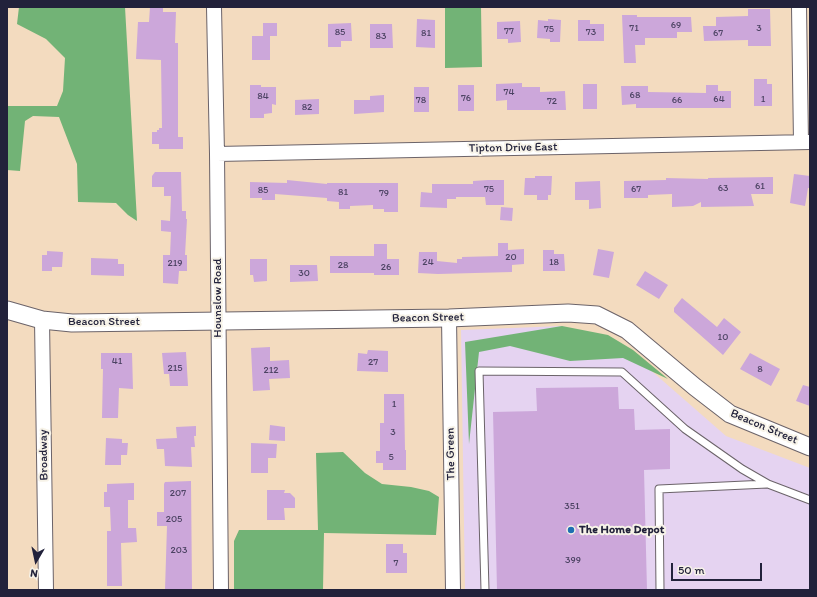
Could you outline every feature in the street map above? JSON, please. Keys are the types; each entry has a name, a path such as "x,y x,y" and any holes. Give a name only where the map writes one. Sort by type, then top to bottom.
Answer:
{"street":[{"name":"Hounslow Road","path":"214,7 217,154 221,590"},
{"path":"799,7 806,142"},
{"name":"Tipton Drive East","path":"217,154 806,142"},
{"name":"Beacon Street","path":"7,310 42,320 72,323 449,318 568,313 597,315 627,330 730,414 810,447"},
{"name":"The Green","path":"449,318 453,590"},
{"name":"Broadway","path":"42,320 46,590"}],"lane":[{"path":"485,590 479,371 622,372 685,429 742,469 768,484 810,500"},
{"path":"660,590 659,489 768,484"}],"shaded area":[{"path":"562,326 623,346 726,436 810,468 810,590 465,590 461,330"}],"green space":[{"path":"19,7 125,7 137,221 128,215 116,203 78,202 77,164 59,117 33,116 25,121 20,171 7,170 7,106 57,106 63,91 65,58 46,39 17,24"},
{"path":"445,7 481,7 482,67 445,68"},
{"path":"562,326 608,335 633,350 668,379 623,358 570,361 510,346 479,352 469,444 465,342"},
{"path":"343,452 365,473 382,484 411,487 429,491 439,497 436,535 324,533 323,590 234,590 234,541 239,530 318,530 316,453"}],"building":[{"path":"150,7 163,7 163,12 176,12 175,43 178,43 178,137 183,137 183,149 159,149 159,144 152,144 152,132 157,132 159,128 162,128 161,60 136,59 138,22 149,22"},
{"path":"748,9 770,9 771,46 748,46 748,40 704,41 703,26 716,26 716,17 748,16"},
{"path":"622,15 637,15 637,17 691,17 692,32 677,32 677,38 645,38 645,45 635,45 636,63 624,63"},
{"path":"417,19 435,20 435,48 416,47"},
{"path":"548,19 561,20 560,42 550,42 550,39 537,38 538,20 548,21"},
{"path":"578,20 590,20 590,24 604,24 604,41 578,41"},
{"path":"520,21 521,42 508,43 508,39 497,39 497,22"},
{"path":"263,23 277,23 277,36 263,36"},
{"path":"351,23 352,41 341,41 341,47 328,47 328,24"},
{"path":"370,24 392,24 393,48 370,48"},
{"path":"252,36 270,36 270,60 252,60"},
{"path":"754,79 767,79 767,84 772,84 772,106 754,106"},
{"path":"522,83 522,87 540,87 540,92 565,91 566,110 507,110 507,100 496,101 496,84"},
{"path":"583,84 597,84 597,109 583,109"},
{"path":"250,85 276,87 276,105 272,104 272,113 264,114 264,118 250,118"},
{"path":"458,85 474,85 474,111 458,111"},
{"path":"706,85 718,85 718,91 731,91 731,108 636,108 636,104 622,105 621,86 648,86 648,92 706,93"},
{"path":"414,87 429,87 429,112 414,112"},
{"path":"384,95 384,112 354,114 354,100 370,100 370,96"},
{"path":"319,99 319,114 295,115 295,100"},
{"path":"155,172 181,172 182,211 186,211 187,219 185,255 187,255 187,271 179,271 178,284 163,283 163,255 170,255 171,232 161,231 161,220 170,221 171,196 164,196 164,187 152,187 152,176"},
{"path":"794,174 810,176 810,188 808,188 805,206 790,203"},
{"path":"535,176 552,176 551,195 548,195 548,200 537,200 537,195 524,195 525,178 535,178"},
{"path":"773,177 773,194 751,194 754,206 701,207 701,202 693,206 672,207 672,194 648,195 648,198 624,198 624,181 666,180 666,178 708,179"},
{"path":"287,180 327,184 398,183 398,212 384,212 384,209 373,209 373,205 350,206 350,209 339,209 339,202 327,201 327,198 275,194 275,200 250,198 250,182 287,183"},
{"path":"504,180 504,205 486,205 485,197 456,197 456,199 447,199 447,208 420,207 421,192 432,193 432,184 473,184 473,181"},
{"path":"600,181 601,208 589,209 589,200 575,200 575,182"},
{"path":"501,207 513,208 512,221 500,220"},
{"path":"498,243 508,243 508,250 524,249 524,264 512,265 512,272 438,274 418,273 419,252 437,252 437,261 457,263 457,259 462,259 462,257 498,256"},
{"path":"374,244 387,244 387,259 399,259 399,275 374,275 374,273 330,273 330,256 374,256"},
{"path":"598,249 614,252 609,278 593,275"},
{"path":"543,250 554,250 554,254 564,254 565,271 543,271"},
{"path":"47,251 63,252 62,267 52,267 52,271 42,271 42,255 47,255"},
{"path":"91,258 118,259 118,264 124,264 124,276 91,275"},
{"path":"250,259 267,259 267,281 254,282 253,275 250,275"},
{"path":"290,265 317,265 318,281 290,282"},
{"path":"645,271 668,285 659,299 636,285"},
{"path":"682,298 717,327 724,318 741,332 723,355 674,312 674,308"},
{"path":"270,347 270,361 289,360 290,378 269,379 270,390 253,391 251,348"},
{"path":"368,350 388,351 388,372 357,371 358,353 367,354"},
{"path":"186,352 188,386 170,386 169,374 164,374 162,353"},
{"path":"101,353 132,353 133,389 119,388 118,418 102,418 103,369 101,369"},
{"path":"750,353 780,369 771,386 740,369"},
{"path":"803,385 810,387 810,406 796,401"},
{"name":"The Home Depot","path":"618,387 619,409 634,409 635,430 670,429 670,469 644,470 647,590 497,590 493,412 537,411 536,388"},
{"path":"384,394 404,394 406,470 383,470 383,463 376,463 376,451 380,451 380,423 384,423"},
{"path":"270,425 285,427 285,441 269,440"},
{"path":"196,426 196,436 194,436 195,447 191,447 192,467 165,466 164,449 157,449 156,439 177,438 176,427"},
{"path":"106,438 122,439 122,443 128,443 127,455 121,455 121,465 105,465"},
{"path":"251,443 277,444 276,458 268,458 268,473 251,473"},
{"path":"191,481 192,590 165,590 167,526 157,526 157,512 164,512 165,482"},
{"path":"134,483 134,500 128,500 128,528 136,528 137,542 121,543 122,586 107,586 107,531 111,531 110,507 104,507 104,492 107,492 107,484"},
{"path":"267,490 285,490 284,493 290,493 295,498 295,508 284,508 285,520 267,520"},
{"path":"386,544 403,544 403,553 407,553 407,573 386,573"}],"place":[{"name":"The Home Depot","path":"571,530"}]}
